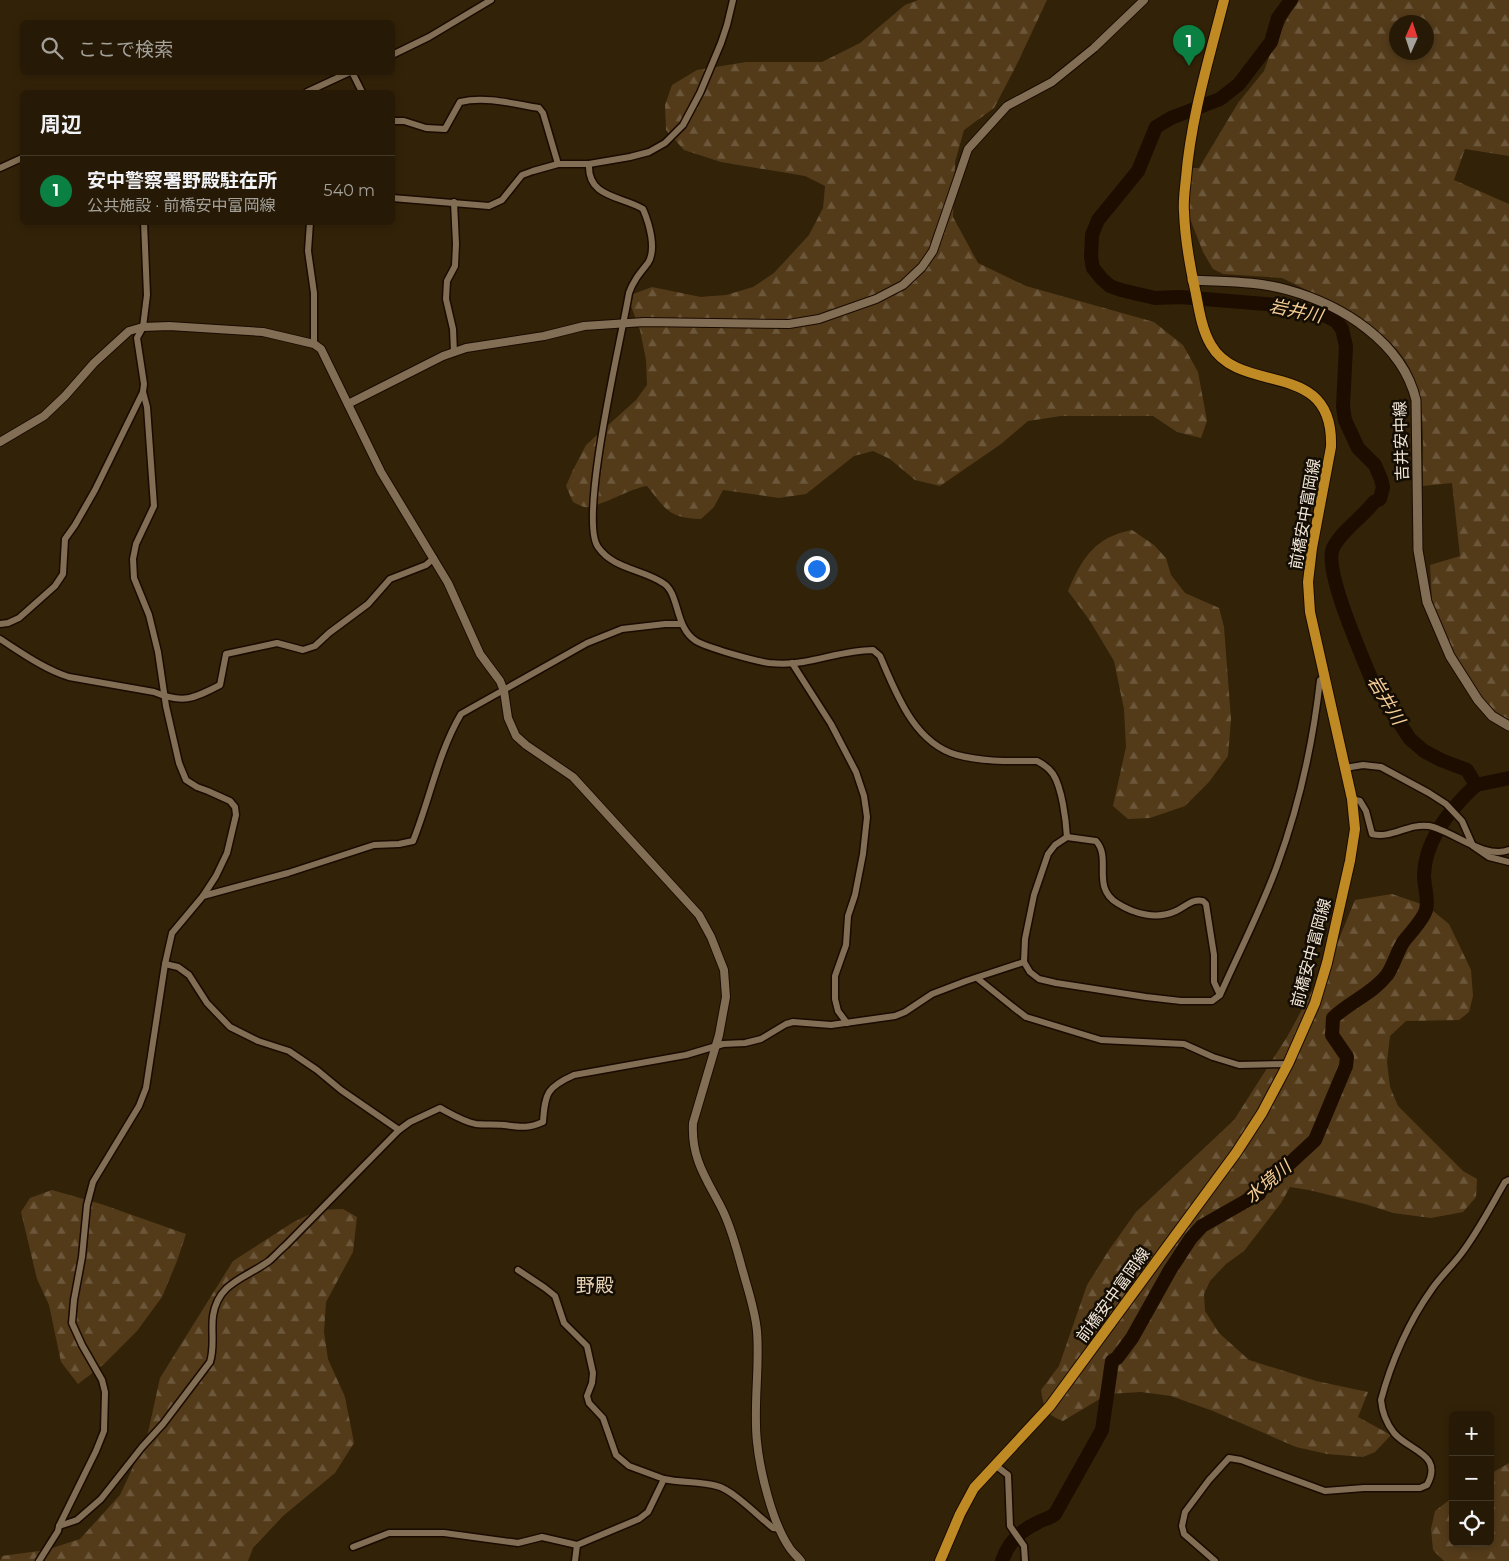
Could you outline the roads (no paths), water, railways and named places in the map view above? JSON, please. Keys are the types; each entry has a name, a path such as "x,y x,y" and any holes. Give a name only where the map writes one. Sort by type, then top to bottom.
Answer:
{"main road":[{"path":"1193,283 1184,211 1187,166 1195,117 1224,0"},
{"name":"前橋安中富岡線","path":"940,1561 960,1514 974,1488 1056,1398 1236,1153 1262,1113 1288,1064 1314,1003 1327,963 1350,861 1355,828 1352,799 1310,612 1308,582 1312,548 1331,447 1332,432 1330,421 1323,406 1315,397 1297,386 1233,366 1219,357 1210,343 1201,317 1193,283"},
{"name":"吉井安中線","path":"1193,283 1261,285 1287,290 1314,299 1346,314 1374,334 1398,360 1412,383 1416,400 1418,550 1427,602 1450,656 1478,700 1492,716 1509,726"}],"street":[{"path":"395,54 429,37 491,0"},
{"path":"395,198 454,202 477,206 493,204 502,200 522,175 532,171 558,164 589,164 630,157 649,152 666,143 679,130 700,93 722,42 733,0"},
{"path":"348,404 443,356 466,348 544,336 584,326 624,323 789,324 819,319 876,299 903,285 922,267 934,251 968,149 1008,106 1052,82 1094,48 1144,0"},
{"path":"311,90 344,75"},
{"path":"353,75 361,90"},
{"path":"395,121 404,121 426,128 445,129 460,102 470,100 500,101 539,108 543,113 558,164"},
{"path":"0,168 20,159"},
{"path":"589,164 588,171 592,181 604,193 614,199 642,209 650,232 651,257 632,284 605,410 594,486 592,534 597,546 606,557 665,584 672,593 681,624 695,640 718,649 768,663 792,663 858,650 873,650 880,656 906,711 924,735 938,746 955,755 970,758 1037,761 1046,766 1054,775 1058,787 1067,837"},
{"path":"454,202 455,266 447,281 446,299 454,352"},
{"path":"0,624 19,618 56,586 63,574 65,539 95,490 143,392 144,384 137,338 143,327 147,295 144,225"},
{"path":"310,225 308,251 314,293 314,344"},
{"path":"0,442 44,416 65,396 94,363 129,331 143,327 169,326 263,332 314,344 321,349 381,472 448,583 480,654 500,681 504,691 508,718 516,736 573,777 699,915 724,970 726,997 723,1020 693,1123 692,1138 701,1169 722,1209 734,1241 753,1308 757,1331 757,1441 765,1483 780,1529 789,1547 801,1561"},
{"path":"39,1561 58,1531 104,1431 105,1392 102,1380 72,1323 82,1257 87,1205 93,1182 139,1106 146,1088 165,964 172,933 204,896 227,853 236,815 235,807 230,801 197,788 186,780 179,764 166,706 158,652 149,615 134,578 133,559 136,544 154,506 147,407 143,392"},
{"path":"0,639 28,657 59,674 69,677 154,692 165,696 186,699 198,697 220,685 226,654 277,643 303,650 315,646 328,633 368,604 390,580 426,565 434,558"},
{"path":"204,896 288,873 374,845 399,844 413,841 423,818 443,751 451,731 461,714 596,639 622,629 681,624"},
{"path":"792,663 832,724 856,772 865,803 867,827 863,854 855,895 848,916 846,944 835,976 835,999 838,1011 847,1023"},
{"path":"1220,995 1214,982 1211,925 1208,909 1204,901 1194,901 1175,912 1162,916 1145,915 1123,906 1108,896 1104,887 1101,846 1096,841 1067,837 1055,845 1048,854 1034,895 1025,939 1024,962 1030,972 1039,979 1181,1000 1212,1001 1220,995 1278,865 1296,808 1312,737 1320,680 1326,678"},
{"path":"1345,768 1363,765 1381,767 1446,804 1462,821 1473,846 1489,857 1509,862"},
{"path":"1352,799 1360,801 1366,811 1372,834 1380,836 1391,835 1416,826 1430,826 1473,846 1495,851 1509,850"},
{"path":"59,1526 77,1520 102,1499 210,1362 213,1354 213,1315 220,1296 227,1287 268,1262 399,1130 410,1122 440,1108 475,1124 505,1125 519,1128 531,1127 543,1122 544,1099 557,1083 574,1075 686,1055 715,1046 745,1043 761,1039 786,1024 794,1022 831,1025 895,1016 905,1012 932,994 1024,962"},
{"path":"165,964 189,974 207,1003 230,1027 258,1041 289,1051 399,1130"},
{"path":"977,978 1012,1008 1026,1017 1101,1040 1184,1044 1213,1057 1239,1065 1288,1064"},
{"path":"1215,1561 1184,1534 1182,1526 1185,1512 1209,1480 1229,1458 1241,1460 1325,1490 1420,1488 1427,1485 1432,1476 1431,1464 1424,1454 1406,1443 1395,1433 1386,1418 1381,1400 1400,1348 1421,1305 1462,1254 1505,1182 1509,1180"},
{"path":"518,1270 555,1296 564,1323 587,1346 593,1373 592,1383 587,1396 589,1403 603,1418 616,1455 629,1466 664,1479 717,1486 728,1490 773,1528 780,1529"},
{"path":"994,1465 1008,1475 1010,1526 1024,1546 1025,1561"},
{"path":"353,1548 389,1534 398,1533 444,1533 518,1543 542,1537 578,1545 638,1519 648,1512 664,1479"},
{"path":"575,1561 578,1545"}],"waterway":[{"name":"岩井川","path":"1291,0 1278,18 1271,42 1239,84 1220,99 1171,118 1156,127 1138,171 1098,220 1092,235 1091,257 1093,268 1110,286 1121,290 1155,298 1180,297 1277,305 1326,316 1336,321 1342,329 1346,346 1343,407 1345,420 1358,448 1375,465 1383,487 1380,499 1374,502 1347,530 1333,548 1332,560 1339,596 1375,688 1380,691 1410,739 1424,751 1467,770 1476,785"},
{"name":"岩井川","path":"1476,785 1509,778"},
{"name":"水境川","path":"1002,1561 1007,1549 1020,1534 1055,1514 1102,1430 1112,1361 1117,1358 1132,1338 1170,1270 1191,1238 1202,1226 1259,1194 1315,1140 1346,1066 1347,1057 1332,1035 1333,1018 1381,982 1392,967 1404,941 1426,910 1425,862 1434,837 1457,804 1476,785"}],"place":[{"name":"安中警察署野殿駐在所","path":"1189,66"}],"district":[{"name":"野殿","path":"595,1285"}]}
